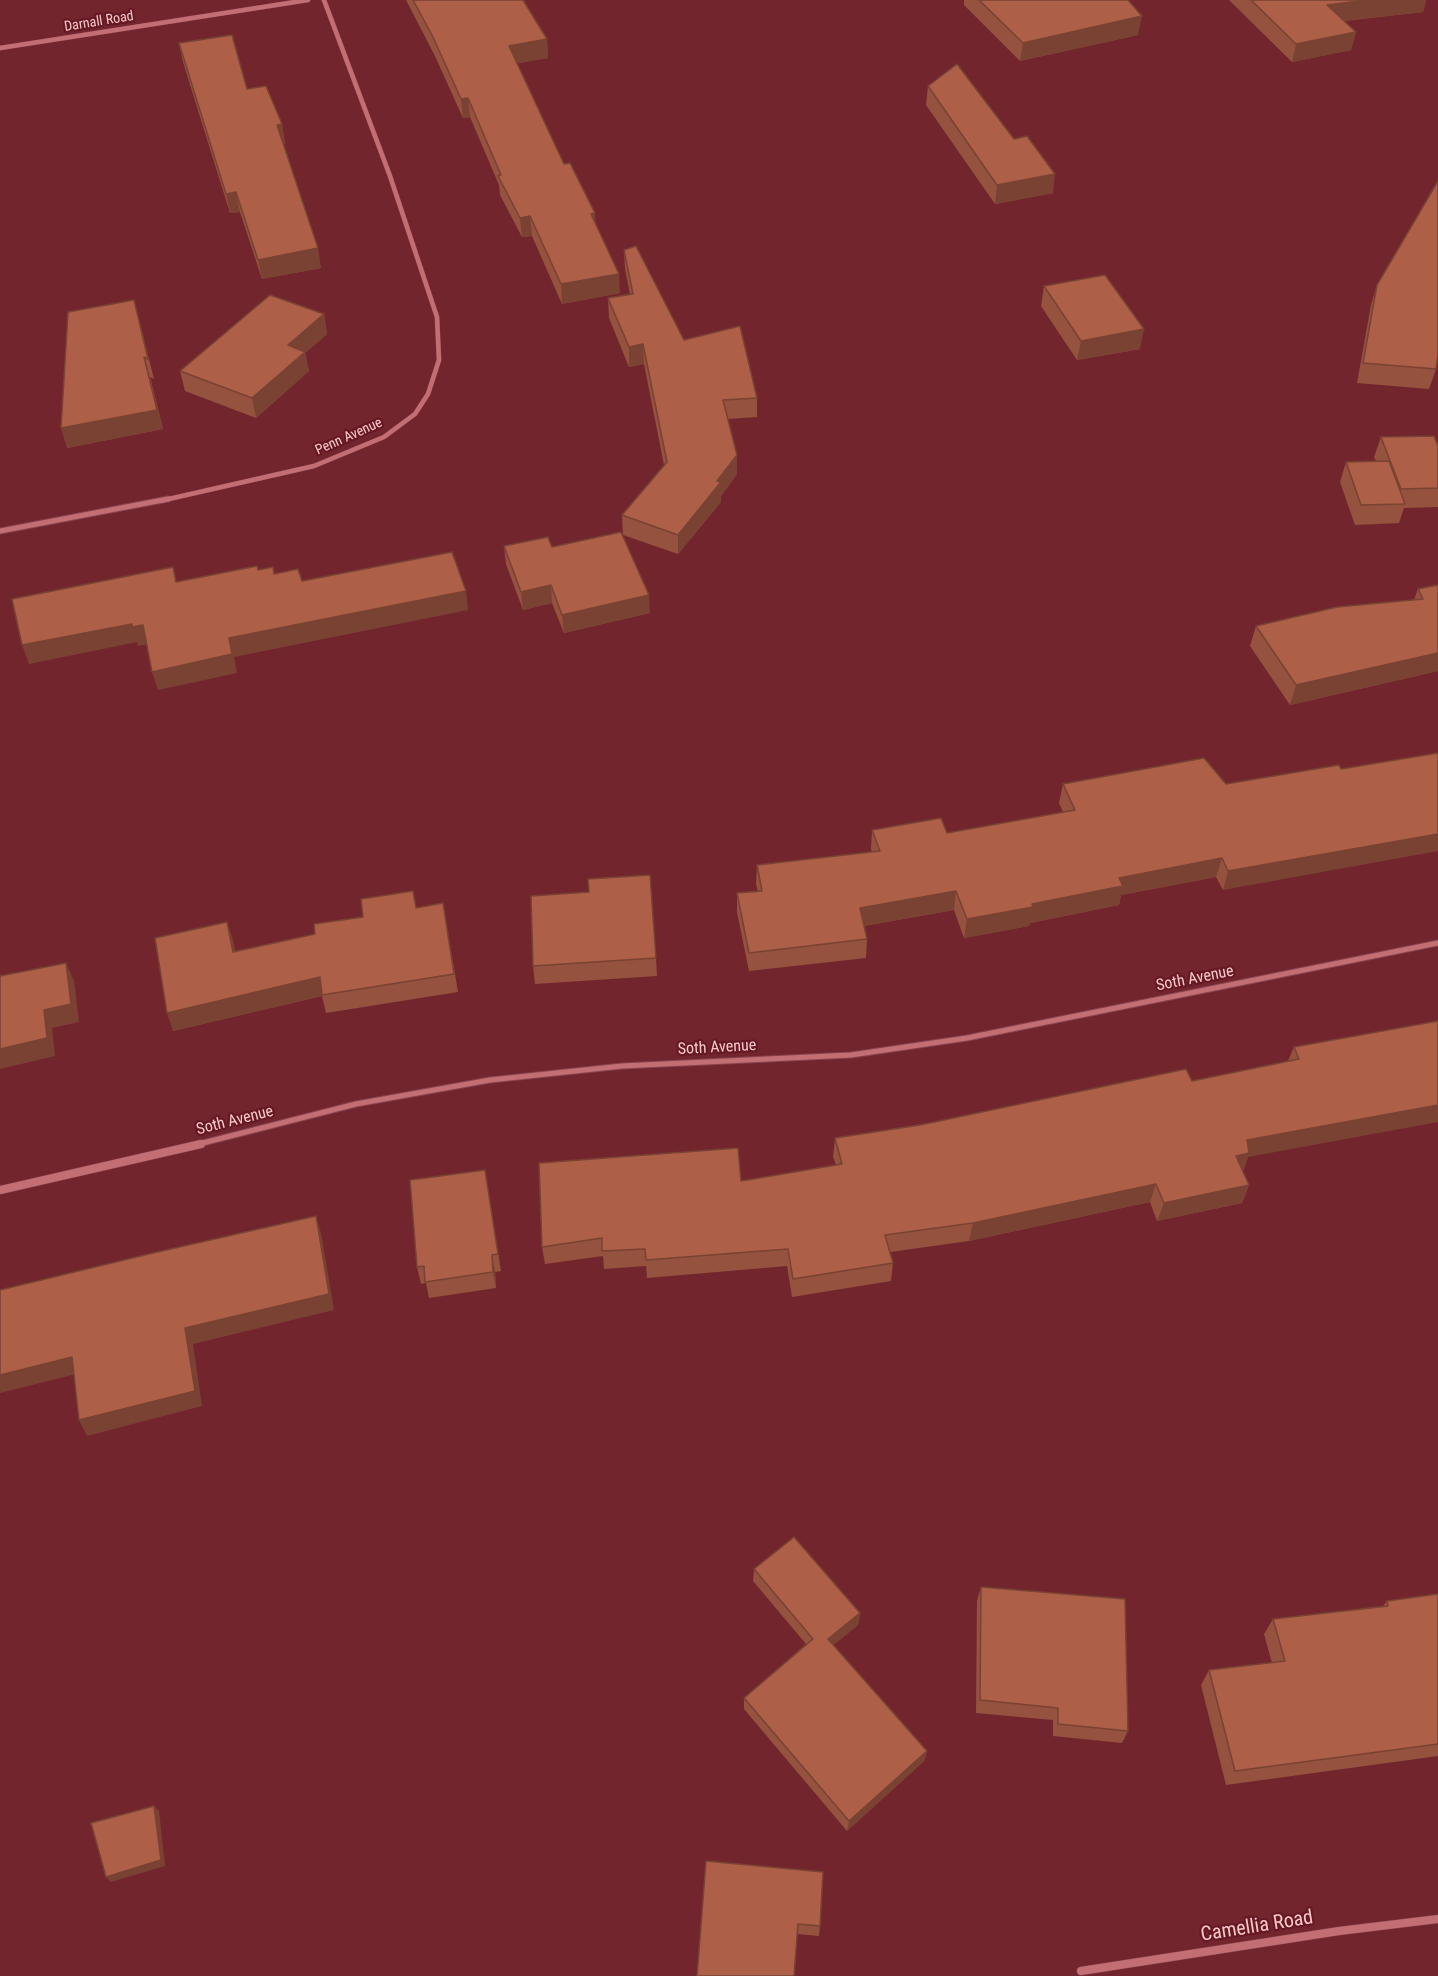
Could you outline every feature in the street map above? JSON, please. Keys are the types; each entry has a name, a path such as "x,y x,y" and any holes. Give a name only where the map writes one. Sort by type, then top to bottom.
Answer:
{"street":[{"name":"Darnall Road","path":"0,48 308,0"},
{"name":"Penn Avenue","path":"0,531 206,492 314,466 384,437 415,414 428,394 439,360 436,317 390,176 324,0"},
{"name":"Soth Avenue","path":"0,1190 213,1141 356,1104 490,1080 621,1066 851,1055 967,1038 1438,943"},
{"name":"Camellia Road","path":"1081,1971 1438,1919"}],"building":[{"path":"413,0 523,0 547,39 509,46 564,164 570,163 595,213 591,214 619,274 561,284 530,216 520,218 498,176 501,175 468,98 461,99 433,37"},
{"path":"979,0 1128,0 1142,16 1023,43"},
{"path":"1251,0 1368,0 1327,5 1356,32 1296,44"},
{"path":"232,35 247,89 266,86 282,124 277,125 318,248 258,260 236,192 226,194 179,43"},
{"path":"957,64 1014,139 1027,136 1055,174 997,185 928,86"},
{"path":"1438,181 1438,354 1436,369 1363,363 1377,285"},
{"path":"636,246 684,340 740,326 757,398 723,400 737,455 717,481 721,482 678,535 622,515 667,462 643,344 629,347 608,298 633,294 624,250"},
{"path":"1105,275 1144,329 1081,341 1044,286"},
{"path":"270,295 324,314 288,345 305,352 252,398 180,371"},
{"path":"134,300 148,359 144,357 157,410 61,428 68,312"},
{"path":"1434,436 1438,446 1438,488 1401,489 1381,437"},
{"path":"1389,461 1405,504 1361,505 1346,462"},
{"path":"621,532 649,595 562,615 551,585 521,592 504,546 548,537 552,547"},
{"path":"452,552 466,591 229,638 232,654 152,672 143,625 132,627 132,624 22,645 12,599 173,567 176,582 257,566 258,570 273,567 274,574 298,569 302,581"},
{"path":"1438,585 1438,653 1296,685 1256,626 1337,607 1423,599 1418,589"},
{"path":"1438,753 1438,834 1228,871 1222,858 1119,878 1123,886 1032,904 1033,907 967,919 956,891 860,908 867,939 749,953 737,893 762,891 757,865 880,851 872,830 941,818 947,833 1075,810 1063,784 1204,758 1226,784 1339,765 1341,769"},
{"path":"650,875 656,958 533,966 531,896 589,892 588,879"},
{"path":"413,891 416,908 443,903 454,974 322,995 320,977 167,1013 155,938 227,922 233,952 315,934 314,924 363,917 361,899"},
{"path":"66,963 71,1004 44,1010 47,1038 0,1049 0,976"},
{"path":"1438,1021 1438,1105 1247,1140 1249,1153 1236,1156 1249,1185 1164,1203 1156,1184 973,1223 885,1235 893,1263 793,1279 788,1249 646,1260 645,1249 602,1251 602,1238 542,1247 539,1163 738,1148 741,1181 842,1164 835,1138 920,1125 1186,1069 1192,1081 1299,1059 1294,1047"},
{"path":"485,1170 498,1254 492,1255 493,1272 425,1282 424,1266 417,1267 410,1180"},
{"path":"316,1216 329,1294 185,1328 195,1391 79,1420 72,1357 0,1375 0,1290"},
{"path":"794,1537 860,1613 828,1639 927,1751 849,1821 744,1698 813,1639 754,1569"},
{"path":"981,1587 1125,1599 1128,1731 1058,1724 1058,1708 980,1700"},
{"path":"1438,1594 1438,1744 1235,1771 1209,1670 1285,1661 1273,1619 1388,1606 1387,1601"},
{"path":"154,1806 161,1860 106,1877 91,1823"},
{"path":"706,1861 823,1872 820,1926 798,1924 794,1976 697,1976"}]}
